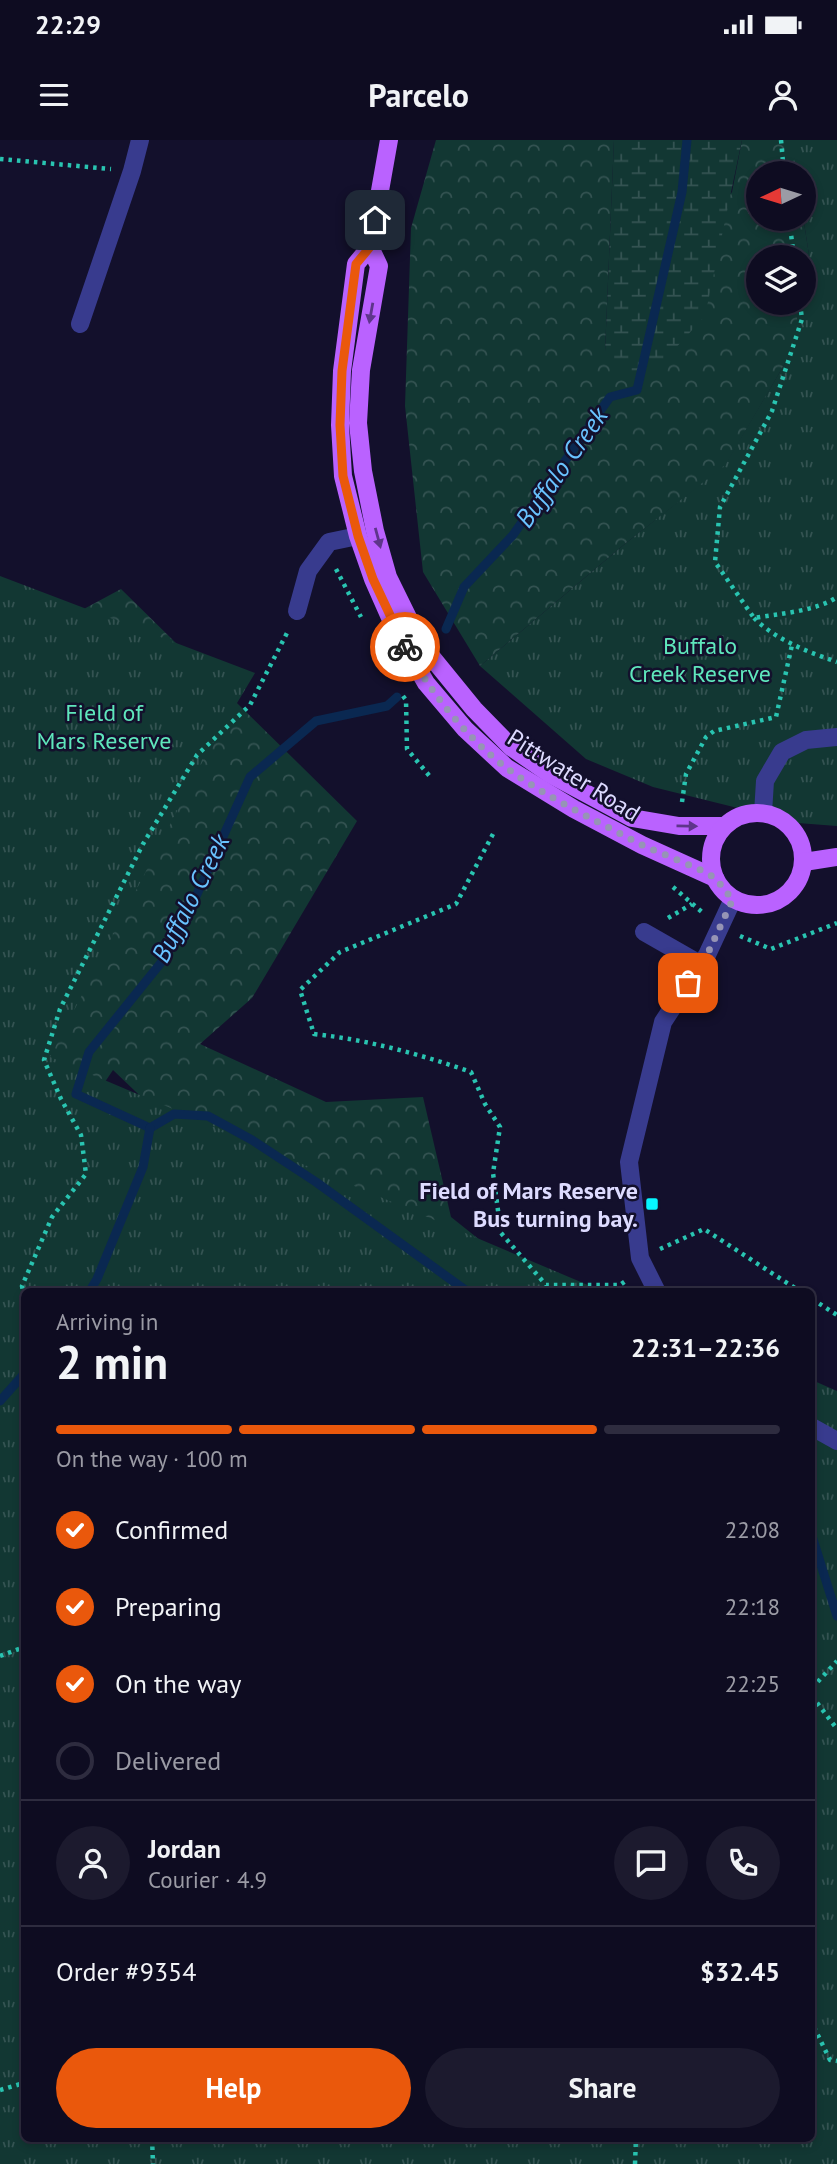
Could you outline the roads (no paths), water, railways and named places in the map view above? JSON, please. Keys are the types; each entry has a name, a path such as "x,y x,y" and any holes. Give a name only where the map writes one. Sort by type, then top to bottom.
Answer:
{"main road":[{"name":"Pittwater Road","path":"389,140 370,247 356,264 342,371 340,425 343,476 358,536 373,579 396,631 426,683 465,729 507,768 574,809 715,878"},
{"name":"Pittwater Road","path":"370,247 379,266 361,370 358,423 363,471 388,577 421,644 474,709 511,747 550,774 632,818 679,826 724,826"},
{"path":"749,813 776,816 788,824 803,848 804,862 795,887 785,897 760,906 733,899 722,890 711,864 716,837 724,826 736,817 749,813"},
{"path":"804,862 837,857"}],"street":[{"path":"80,324 140,140"},
{"path":"297,611 308,571 329,542 358,536"},
{"path":"763,813 765,781 782,751 806,740 837,737"},
{"path":"655,1288 642,1262 629,1162 663,1022 707,955 733,899"},
{"path":"644,932 700,964"},
{"path":"815,1429 837,1440"}],"waterway":[{"name":"Buffalo Creek","path":"446,629 464,587 513,535 610,397 637,390 682,192 687,140"},
{"name":"Buffalo Creek","path":"150,1128 76,1094 89,1052 164,959 193,903 250,777 316,721 387,706 397,697"},
{"name":"Buffalo Creek","path":"150,1128 174,1114 208,1116 252,1140 316,1182 462,1288"},
{"path":"91,1288 143,1167 150,1128"},
{"path":"0,1401 21,1377"},
{"name":"Buffalo Creek","path":"815,1546 837,1616"}],"place":[{"name":"Field of Mars Reserve Bus turning bay.","path":"652,1204"}],"park label":[{"name":"Buffalo Creek Reserve","path":"700,659"},
{"name":"Field of Mars Reserve","path":"104,726"}]}
